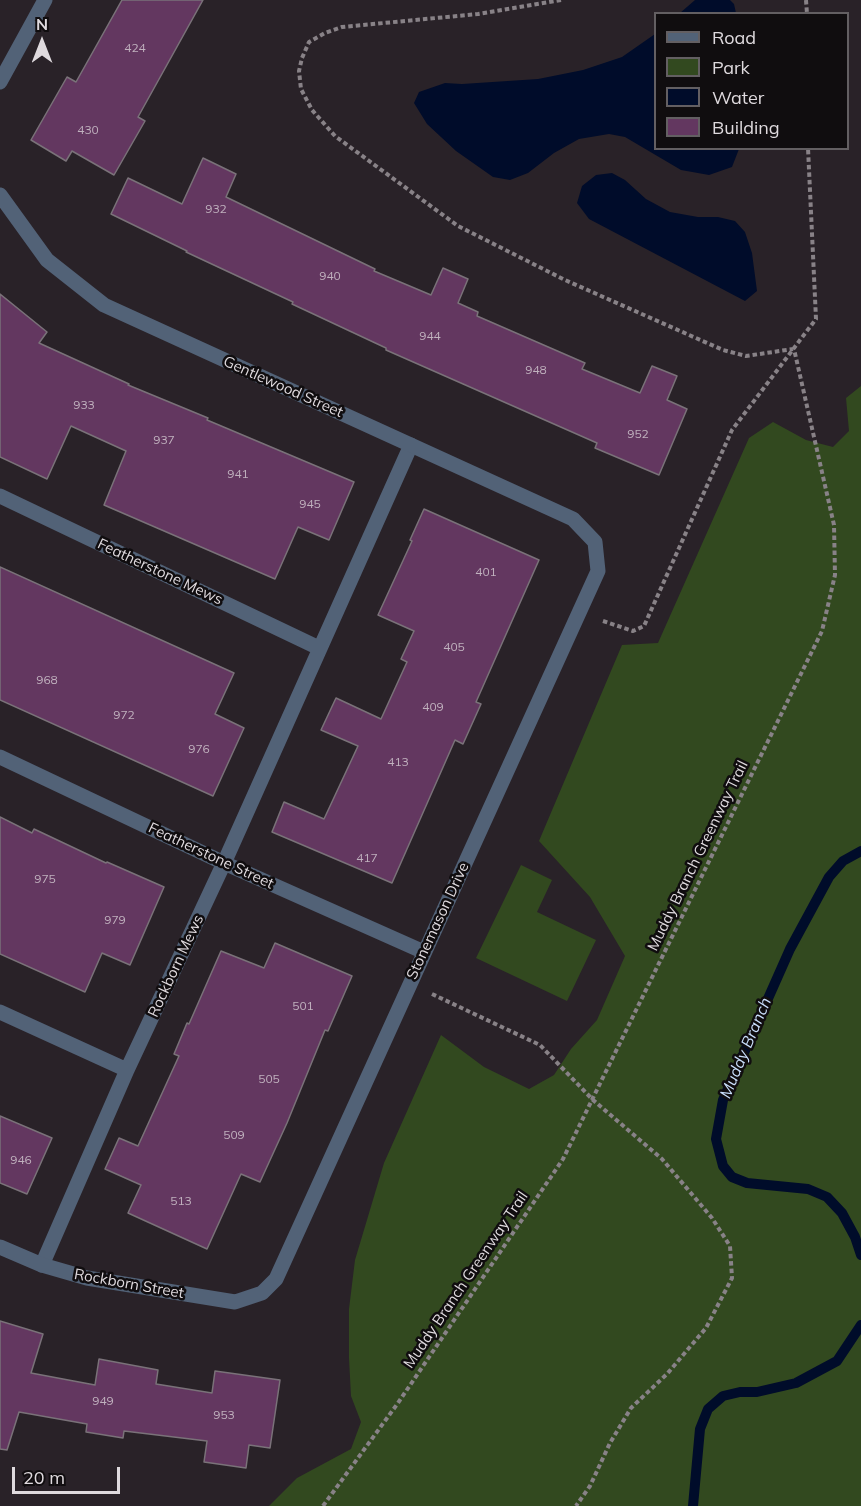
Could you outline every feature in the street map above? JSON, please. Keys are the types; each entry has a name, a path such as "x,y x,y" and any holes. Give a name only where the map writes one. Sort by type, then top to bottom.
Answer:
{"street":[{"path":"0,82 45,0"},
{"name":"Gentlewood Street","path":"0,195 47,260 104,305 573,519 595,542"},
{"path":"224,863 411,445"},
{"name":"Featherstone Mews","path":"0,496 319,648"},
{"name":"Stonemason Drive","path":"262,1293 276,1279 598,571 595,542"},
{"name":"Featherstone Street","path":"0,757 224,863 424,952"},
{"name":"Rockborn Mews","path":"42,1265 127,1070 224,863"},
{"path":"0,1012 127,1070"},
{"name":"Rockborn Street","path":"0,1246 42,1265 87,1278 235,1302 262,1293"}],"path":[{"path":"561,0 478,14 342,27 309,42 299,71 302,89 312,111 335,136 458,226 565,280 723,350 746,356 794,349"},
{"path":"580,611 633,631 644,626 732,430 816,319 808,150"},
{"name":"Muddy Branch Greenway Trail","path":"323,1506 398,1403 562,1159 822,631 835,575 834,525 794,349"},
{"path":"409,984 540,1045 593,1100 662,1159 712,1218 730,1246 732,1278 706,1329 667,1374 631,1408 610,1443 590,1486 576,1506"}],"green space":[{"path":"861,386 861,1506 269,1506 297,1478 351,1449 361,1422 351,1396 349,1358 349,1309 355,1260 384,1163 441,1035 484,1067 529,1089 554,1075 571,1049 597,1020 625,956 590,897 539,841 622,645 658,643 749,438 773,422 806,440 833,447 849,431 846,398"},
{"path":"521,865 552,880 537,912 596,940 567,1001 476,958"}],"water":[{"path":"695,0 730,0 734,4 736,12 681,12"},
{"path":"654,35 654,150 739,150 732,167 709,175 681,170 625,137 609,134 579,139 554,153 528,173 510,180 493,177 456,151 427,124 414,103 419,92 445,83 538,79 583,70 622,57"},
{"path":"612,173 625,180 646,199 670,212 735,221 745,232 752,253 757,291 745,301 589,219 577,203 582,186 596,175"}],"building":[{"path":"122,0 203,0 138,117 145,121 114,175 72,151 66,161 31,140 67,77 76,82"},
{"path":"203,158 236,174 226,197 375,269 374,271 431,295 443,268 468,279 458,303 478,312 477,316 585,363 582,369 640,393 652,366 677,376 667,400 687,409 659,475 595,448 597,443 386,350 111,214 128,178 182,204"},
{"path":"0,294 47,332 39,343 128,385 208,418 207,420 354,482 329,540 298,527 275,579 104,505 126,451 71,426 47,479 0,457"},
{"path":"424,509 539,560 476,702 481,704 463,744 455,740 392,883 272,832 284,802 324,819 358,746 321,730 336,698 381,719 407,662 401,659 414,631 378,615"},
{"path":"0,567 234,673 215,714 244,728 213,796 0,700"},
{"path":"0,817 32,833 34,829 164,887 130,965 102,953 85,992 0,954"},
{"path":"275,943 352,976 328,1031 325,1030 260,1182 241,1174 207,1249 128,1213 141,1185 105,1169 119,1138 138,1146 179,1056 174,1054 187,1023 189,1024 221,951 264,968"},
{"path":"0,1116 52,1138 27,1194 0,1183"},
{"path":"0,1321 43,1334 31,1373 95,1385 99,1359 158,1370 156,1384 212,1393 215,1371 280,1380 270,1448 249,1445 246,1468 204,1462 207,1441 124,1431 123,1438 86,1432 87,1424 19,1412 7,1450 0,1449"}],"waterway":[{"name":"Muddy Branch","path":"861,851 843,861 829,877 790,949 723,1100 716,1139 723,1166 732,1177 747,1183 808,1189 827,1197 842,1213 855,1237 861,1255"},
{"name":"Muddy Branch","path":"693,1506 700,1429 708,1409 723,1396 740,1392 757,1392 796,1383 837,1361 861,1325"}]}
